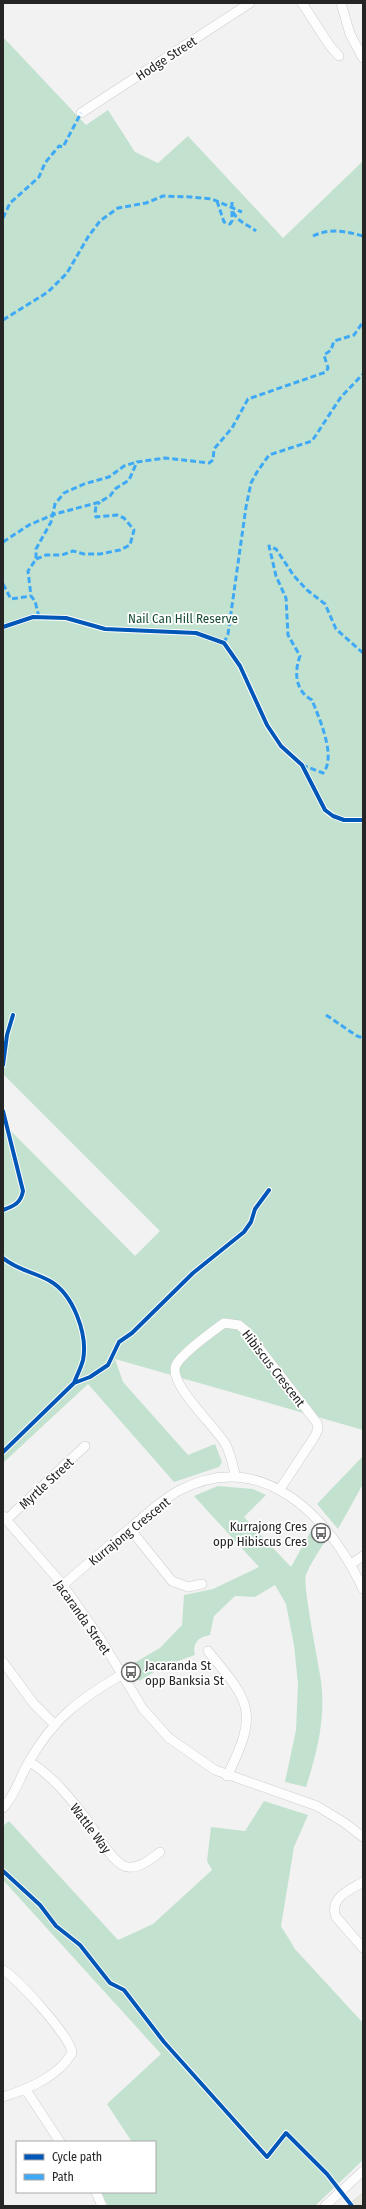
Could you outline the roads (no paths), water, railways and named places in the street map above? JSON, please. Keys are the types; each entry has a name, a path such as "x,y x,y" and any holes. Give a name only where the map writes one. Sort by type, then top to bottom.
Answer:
{"main road":[{"path":"356,2206 363,2200"}],"street":[{"name":"Hodge Street","path":"81,113 250,3"},
{"path":"302,3 330,46 339,56"},
{"path":"341,3 350,34 363,58"},
{"name":"Hibiscus Crescent","path":"236,1477 226,1444 182,1388 175,1377 174,1371 180,1359 224,1322 239,1325 246,1331 317,1423 318,1429 315,1436 280,1489"},
{"name":"Myrtle Street","path":"5,1518 85,1446"},
{"name":"Kurrajong Crescent","path":"63,1586 161,1502 181,1490 207,1481 236,1477 257,1480 280,1489 298,1502 315,1517 332,1536 351,1564 363,1589"},
{"name":"Jacaranda Street","path":"5,1518 63,1586 98,1635 143,1709 157,1726 200,1761 227,1776 295,1797 317,1806 362,1834"},
{"path":"130,1528 172,1581 188,1586 202,1584"},
{"path":"351,1564 363,1556"},
{"path":"208,1650 238,1686 245,1702 247,1719 245,1736 227,1776"},
{"path":"3,1662 34,1704 55,1725"},
{"path":"3,1808 19,1784 28,1762 55,1725 88,1694 121,1675"},
{"name":"Wattle Way","path":"28,1762 41,1769 65,1794 83,1815 115,1860 125,1867 136,1866 148,1862 160,1852"},
{"path":"363,1882 340,1896 337,1900 334,1911 336,1917 363,1948"},
{"path":"3,1970 13,1978 49,2018 72,2048 72,2053 61,2067 26,2090 3,2097"},
{"path":"26,2090 59,2141"},
{"path":"325,2206 363,2171"},
{"path":"96,2193 102,2206"}],"place":[{"name":"Kurrajong Cres opp Hibiscus Cres","path":"321,1533"},
{"name":"Jacaranda St opp Banksia St","path":"131,1672"}],"park label":[{"name":"Nail Can Hill Reserve","path":"183,618"}]}
